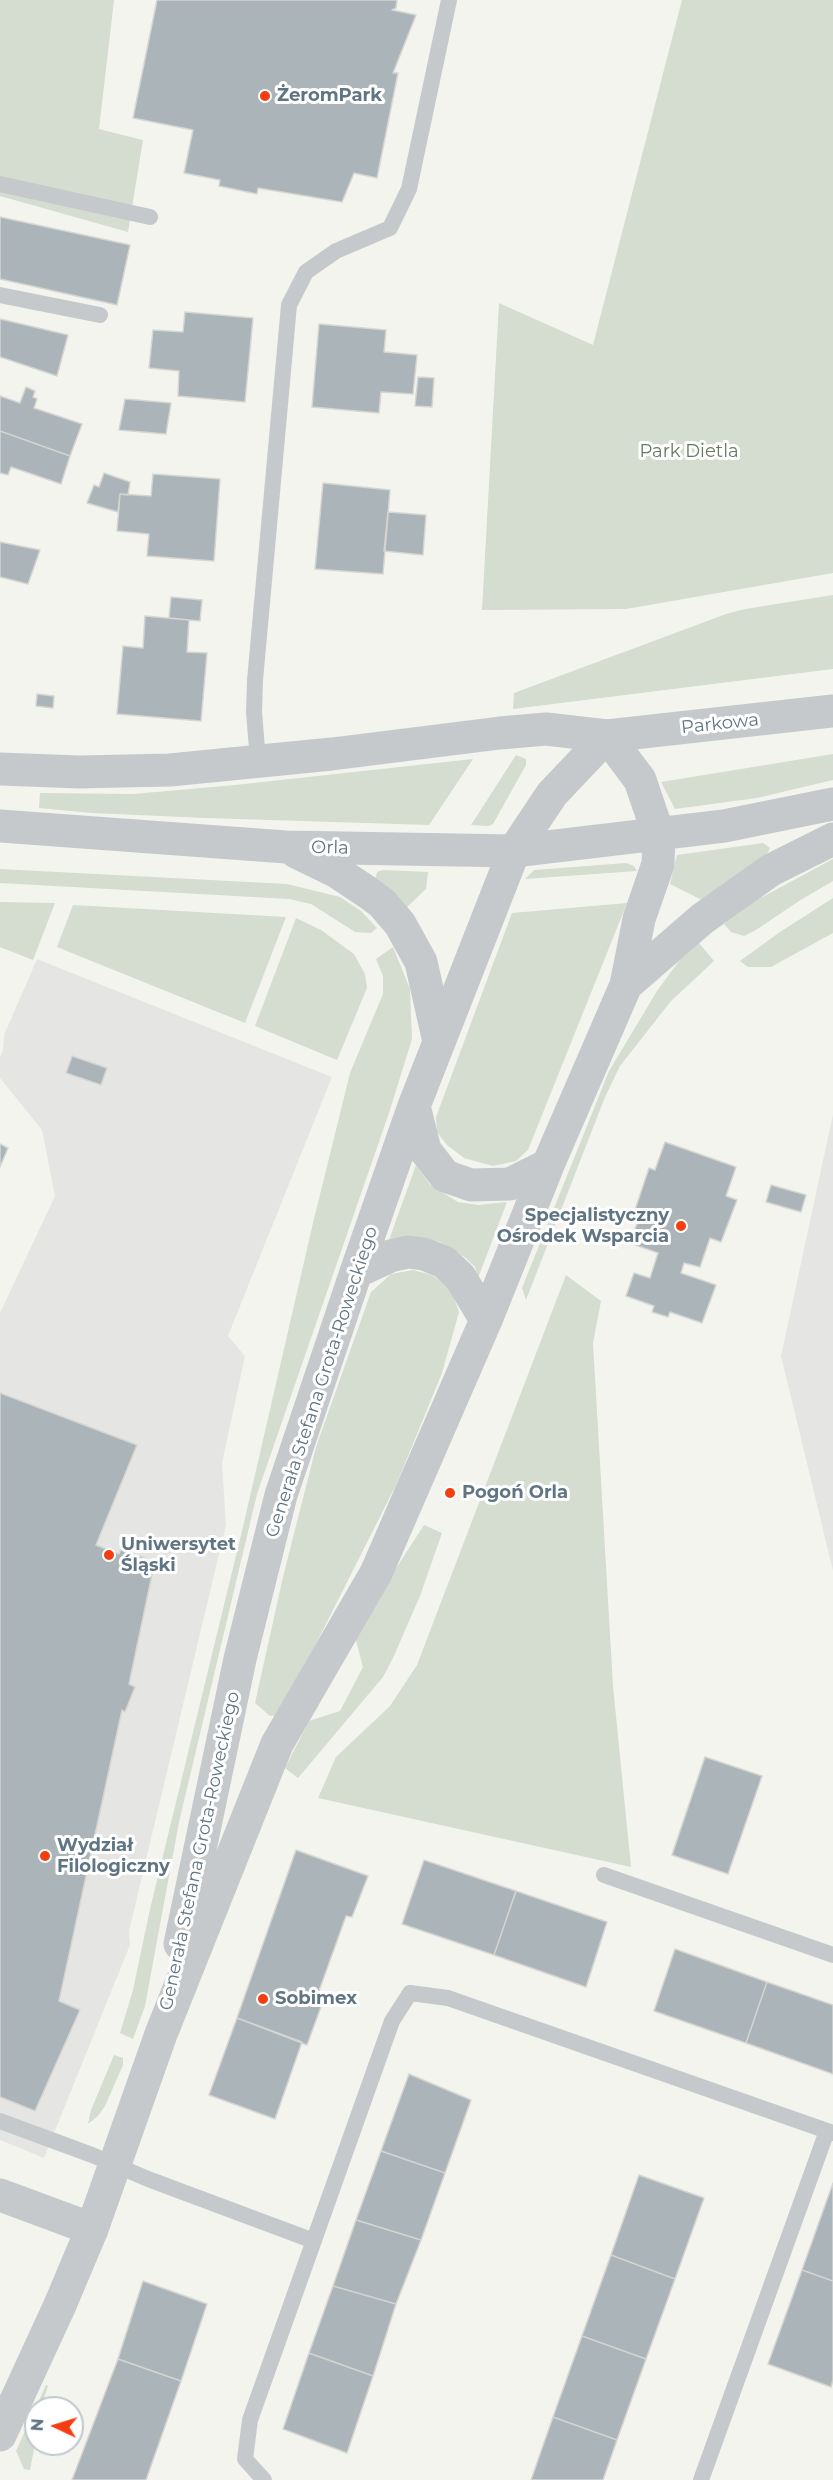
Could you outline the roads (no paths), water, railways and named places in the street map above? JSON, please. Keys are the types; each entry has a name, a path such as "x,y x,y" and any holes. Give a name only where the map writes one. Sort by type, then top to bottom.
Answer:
{"street":[{"name":"Parkowa","path":"607,736 833,711"},
{"path":"0,769 79,772 170,770 546,729 607,736 640,780 659,836 658,864 639,919 626,985"},
{"name":"Generała Stefana Grota-Roweckiego","path":"161,2034 240,1659 281,1495 356,1272 414,1106 514,851 552,794 607,736"},
{"path":"659,836 724,826 833,804"},
{"name":"Orla","path":"0,826 286,847 514,851 659,836"},
{"path":"626,985 702,919 771,870 833,839"},
{"path":"286,847 337,872 382,903 400,924 421,962 439,1042"},
{"name":"Generała Stefana Grota-Roweckiego","path":"0,2435 92,2229 161,2034 277,1744 376,1573 486,1320 548,1165 626,985"},
{"path":"414,1106 425,1150 445,1176 471,1185 510,1184 548,1165"},
{"path":"356,1272 390,1256 408,1252 424,1254 444,1262 460,1277 486,1320"},
{"path":"0,2195 92,2229"}],"lane":[{"path":"258,761 254,712 255,680 289,305 306,272 336,251 390,228 409,189 449,0"},
{"path":"0,184 150,217"},
{"path":"0,295 100,315"},
{"path":"604,1875 833,1955"},
{"path":"264,2480 245,2459 250,2420 392,2021 410,1993 448,1998 830,2132 701,2480"},
{"path":"0,2121 314,2241"}],"place":[{"name":"ŻeromPark","path":"265,96"},
{"name":"Specjalistyczny Ośrodek Wsparcia","path":"681,1226"},
{"name":"Pogoń Orla","path":"450,1493"},
{"name":"Uniwersytet Śląski","path":"109,1555"},
{"name":"Wydział Filologiczny","path":"45,1856"},
{"name":"Sobimex","path":"263,1999"}],"park label":[{"name":"Park Dietla","path":"689,452"}]}
